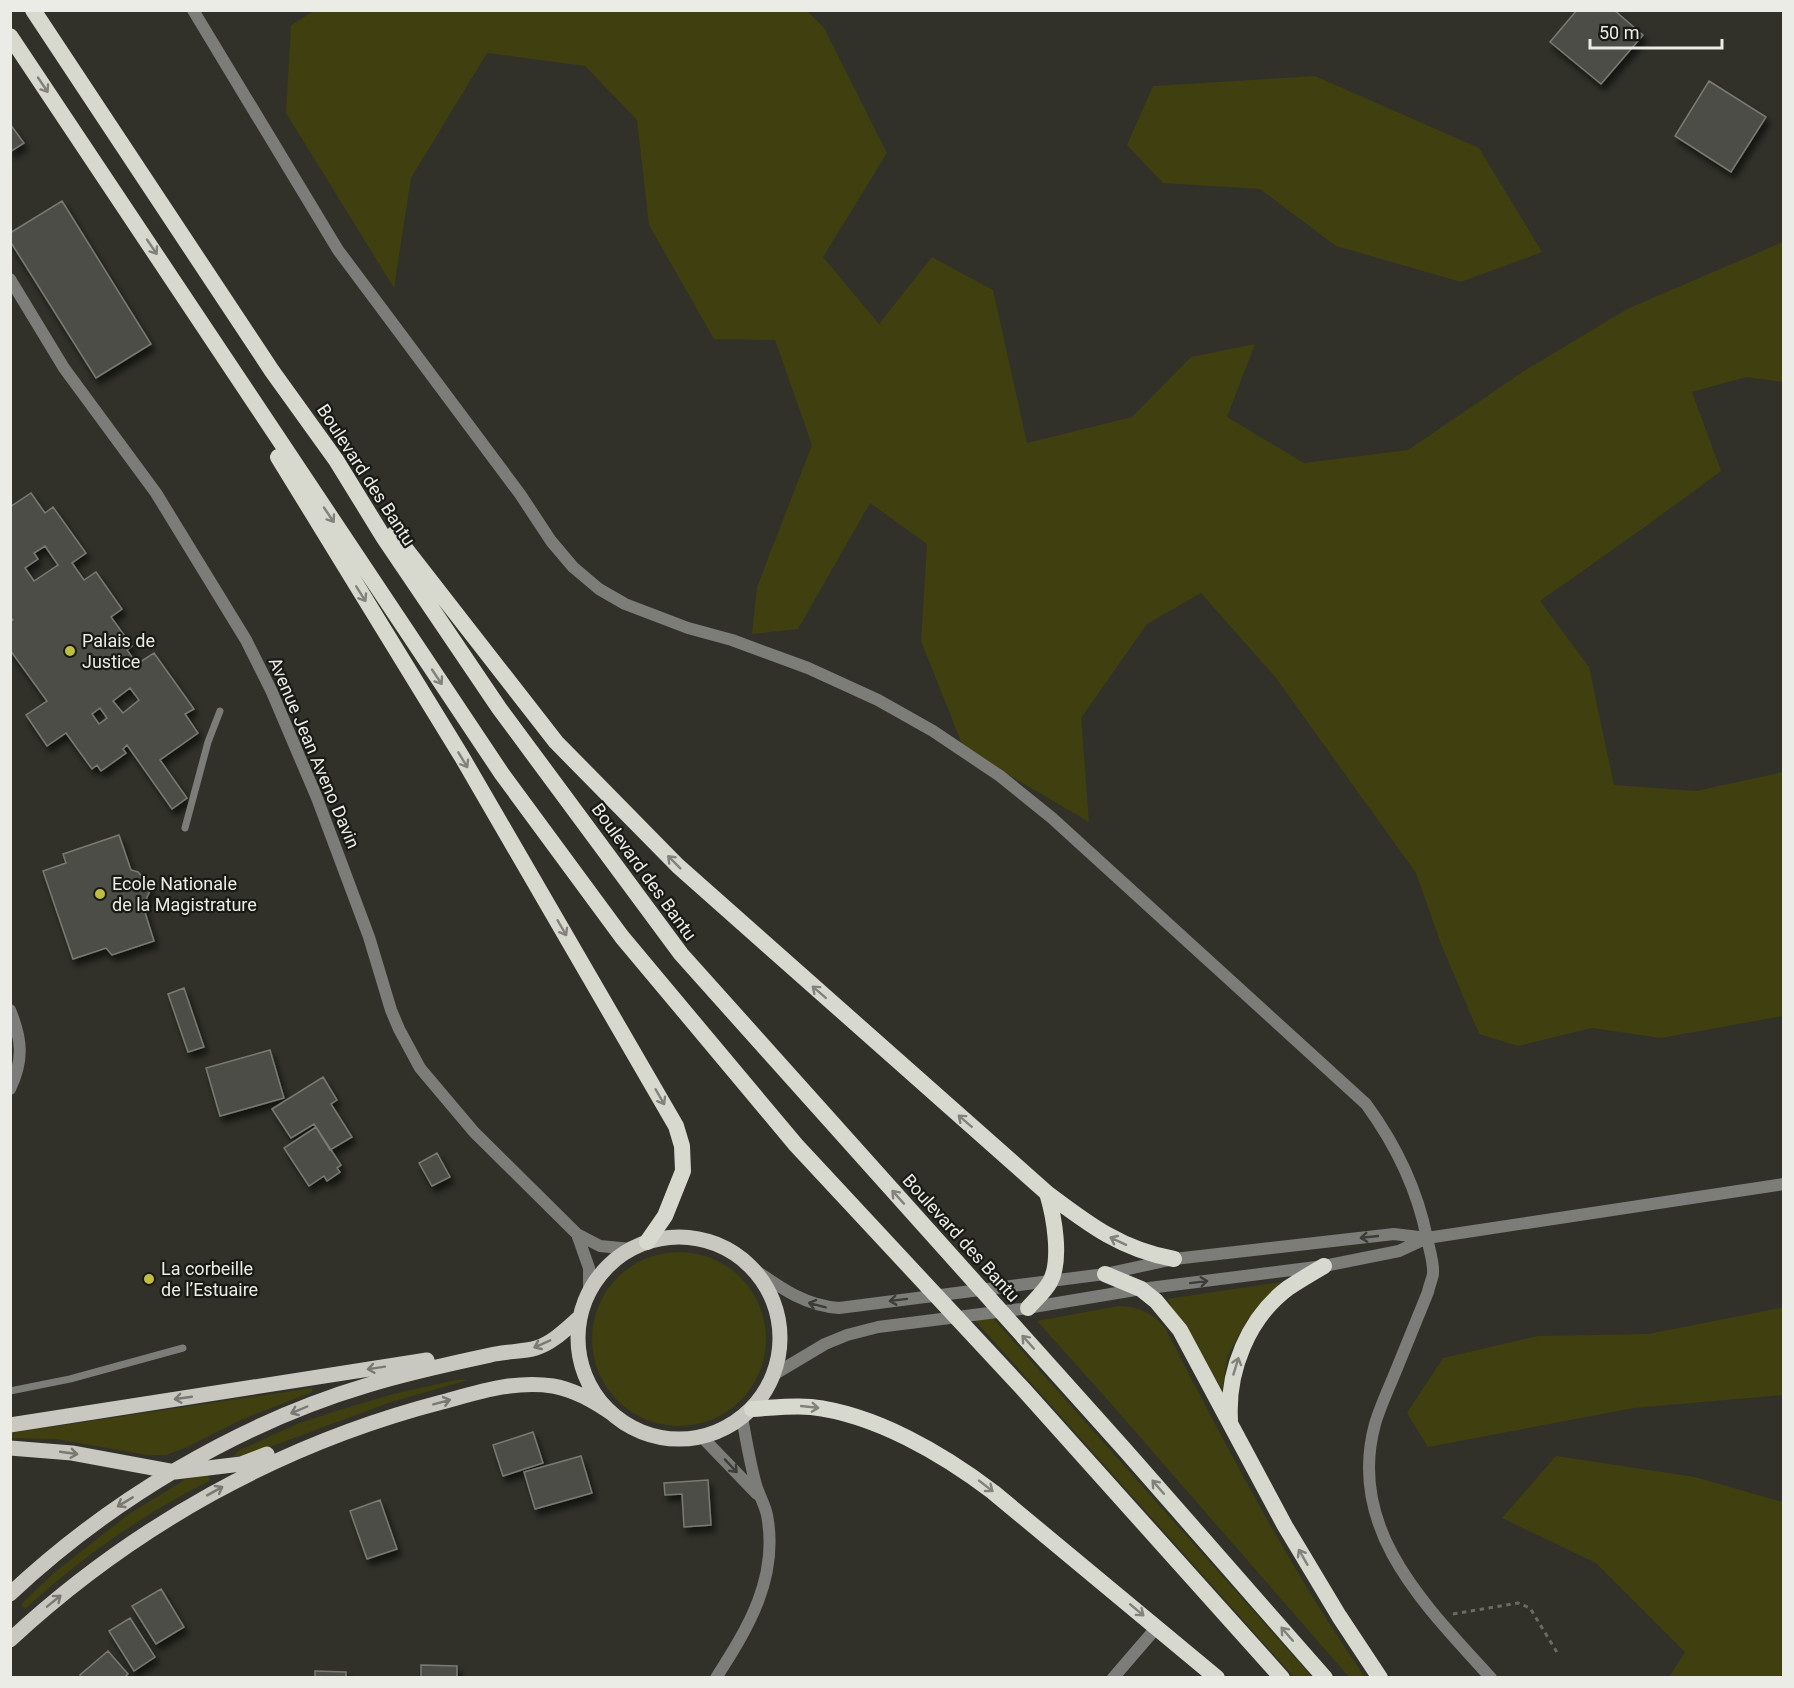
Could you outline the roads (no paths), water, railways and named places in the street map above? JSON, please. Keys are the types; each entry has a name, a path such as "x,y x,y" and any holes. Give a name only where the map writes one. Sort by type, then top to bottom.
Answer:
{"highway":[{"name":"Boulevard des Bantu","path":"33,10 265,361 336,460 384,538 499,708 681,954 1325,1677"},
{"path":"10,36 502,774 622,937 796,1145 1024,1390 1282,1677"},
{"path":"238,379 278,458 468,767 676,1126 682,1146 683,1171 665,1216 647,1242"},
{"path":"336,460 555,742 678,866 1047,1193 1113,1239 1150,1255 1174,1259"},
{"path":"1025,1308 1050,1282 1056,1258 1053,1215 1047,1193"},
{"path":"1231,1424 1229,1402 1235,1368 1240,1353 1258,1320 1269,1305 1288,1288 1324,1266"},
{"path":"1105,1274 1141,1289 1156,1301 1180,1330 1258,1479 1313,1575 1380,1677"},
{"path":"747,1413 793,1406 822,1409 875,1424 930,1450 973,1476 1217,1677"}],"main road":[{"path":"10,1640 80,1581 134,1540 171,1516 258,1468 386,1418 483,1390 534,1385 552,1386 578,1394 637,1429 662,1437 689,1438 726,1427 747,1413 765,1391 773,1376 779,1356 778,1316 771,1298 762,1280 736,1255 709,1241 678,1237 647,1242 631,1249 606,1268 589,1292 580,1317 579,1348 587,1378 599,1398 614,1415"},
{"path":"10,1594 103,1516 175,1472 251,1431 320,1401 421,1370 536,1348 555,1338 580,1317"},
{"path":"10,1425 437,1358 496,1354"},
{"path":"10,1448 72,1453 175,1472 241,1464 348,1423 386,1418"}],"street":[{"path":"193,10 338,250 520,494 551,541 573,567 599,589 625,604 688,628 732,640 808,668 878,700 933,731 1000,776 1052,818 1366,1104 1387,1132 1408,1173 1422,1215 1433,1265 1428,1292 1375,1423 1369,1454 1372,1502 1382,1536 1396,1564 1436,1617 1491,1677"},
{"name":"Avenue Jean Aveno Davin","path":"10,279 64,368 156,493 246,640 271,690 317,798 369,937 395,1020 420,1068 474,1132 577,1234"},
{"path":"10,1010 18,1027 21,1052 16,1077 10,1089"},
{"path":"748,1265 808,1303 839,1308 1105,1274 1174,1259 1394,1234 1427,1238 1784,1184"},
{"path":"577,1234 600,1246 631,1249"},
{"path":"577,1234 589,1268 589,1292"},
{"path":"773,1376 825,1344 847,1335 878,1327 1025,1308 1141,1289 1324,1266 1399,1251 1427,1238"},
{"path":"716,1677 751,1621 761,1596 768,1560 767,1515 750,1458 747,1413"},
{"path":"701,1436 760,1497"},
{"path":"1113,1677 1157,1627"}],"lane":[{"path":"185,828 208,742 220,711"},
{"path":"10,1391 70,1379 183,1348"}],"place":[{"name":"Palais de Justice","path":"70,651"},
{"name":"Ecole Nationale de la Magistrature","path":"100,894"},
{"name":"La corbeille de l’Estuaire","path":"149,1279"}]}
